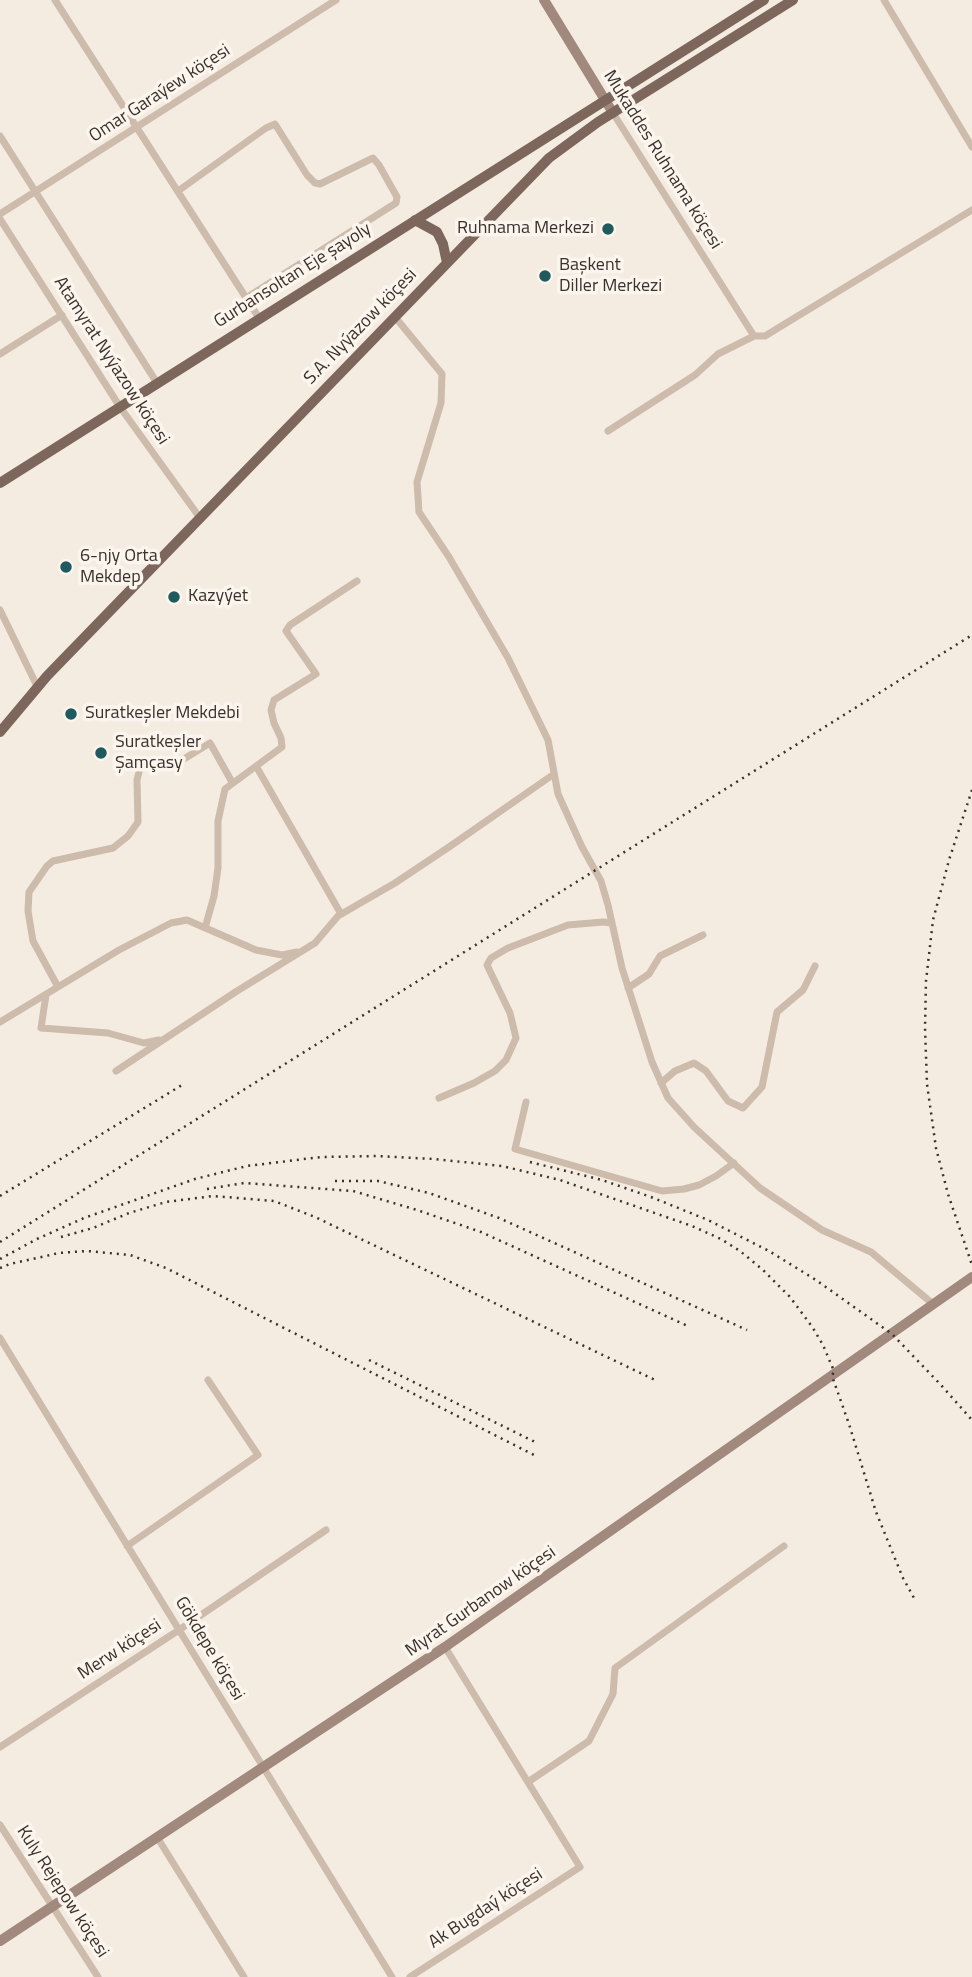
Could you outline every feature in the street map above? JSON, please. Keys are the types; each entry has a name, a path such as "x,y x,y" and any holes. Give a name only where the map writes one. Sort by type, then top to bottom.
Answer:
{"main road":[{"path":"605,100 764,0"},
{"name":"S.A. Nyýazow köçesi","path":"0,732 38,688 549,158 612,113 793,0"},
{"name":"Gurbansoltan Eje şayoly","path":"0,483 605,100"},
{"path":"415,220 437,232 447,263"}],"street":[{"path":"55,0 259,318"},
{"name":"Omar Garaýew köçesi","path":"0,216 336,0"},
{"name":"Mukaddes Ruhnama köçesi","path":"544,0 612,113 754,336"},
{"path":"884,0 972,147"},
{"path":"178,191 275,124 307,175 315,183 320,184 373,158 379,165 397,197 396,203 246,298"},
{"path":"0,136 157,383"},
{"path":"608,431 695,375 718,354 754,336 765,335 972,210"},
{"name":"Atamyrat Nyýazow köçesi","path":"0,216 120,407 200,519"},
{"path":"0,354 62,315"},
{"path":"395,317 442,374 441,402 417,482 419,512 449,557 508,658 548,740 558,794 601,881 628,988 652,1062 668,1098 760,1188 822,1230 872,1252 933,1304"},
{"path":"205,928 214,897 218,868 218,821 225,789 282,747 271,710 274,700 316,674 286,631 290,625 357,581"},
{"path":"0,610 38,688"},
{"path":"58,987 33,941 28,911 29,892 47,866 53,861 113,848 128,836 138,822 137,780 140,768 179,762 211,743 232,782"},
{"path":"256,766 341,914"},
{"path":"116,1071 315,943 341,914 439,855 554,774"},
{"path":"0,1023 119,950 171,923 187,920 256,950 282,955 301,951"},
{"path":"439,1098 495,1071 506,1060 516,1038 510,1013 487,965 491,958 509,948 568,925 611,923"},
{"path":"628,988 649,974 660,956 703,935"},
{"path":"661,1083 675,1071 694,1063 706,1071 728,1101 743,1108 762,1087 777,1012 803,990 815,966"},
{"path":"46,995 41,1028 108,1033 144,1043 166,1038"},
{"path":"526,1101 515,1149 662,1191 699,1185 734,1163"},
{"name":"Myrat Gurbanow köçesi","path":"0,1941 445,1647 972,1277"},
{"name":"Gökdepe köçesi","path":"0,1338 392,1977"},
{"path":"127,1546 258,1455 208,1380"},
{"name":"Merw köçesi","path":"0,1747 326,1530"},
{"path":"445,1647 528,1782 589,1741 613,1694 615,1668 784,1546"},
{"name":"Ak Bugdaý köçesi","path":"410,1977 580,1867 528,1782"},
{"name":"Kuly Rejepow köçesi","path":"0,1825 98,1977"},
{"path":"156,1837 244,1977"}],"railway":[{"path":"0,1242 972,635"},
{"path":"972,790 933,920 926,981 925,1028 927,1084 936,1148 972,1265"},
{"path":"0,1196 182,1085"},
{"path":"0,1259 84,1218 195,1179 247,1166 321,1157 376,1156 502,1166 560,1180 692,1226 721,1239 763,1270 790,1297 813,1328 834,1371 832,1376 876,1512 914,1598"},
{"path":"530,1162 602,1180 651,1197 708,1220 769,1251 816,1280 892,1334 972,1420"},
{"path":"335,1181 378,1181 429,1193 499,1218 747,1330"},
{"path":"207,1189 244,1183 353,1191 481,1232 690,1327"},
{"path":"61,1237 166,1202 213,1196 274,1201 315,1217 655,1380"},
{"path":"0,1268 59,1253 87,1251 130,1255 166,1268 534,1455"},
{"path":"369,1360 535,1442"}],"place":[{"name":"Ruhnama Merkezi","path":"608,229"},
{"name":"Başkent Diller Merkezi","path":"545,276"},
{"name":"6-njy Orta Mekdep","path":"66,567"},
{"name":"Kazyýet","path":"174,597"},
{"name":"Suratkeşler Mekdebi","path":"71,714"},
{"name":"Suratkeşler Şamçasy","path":"101,753"}]}
